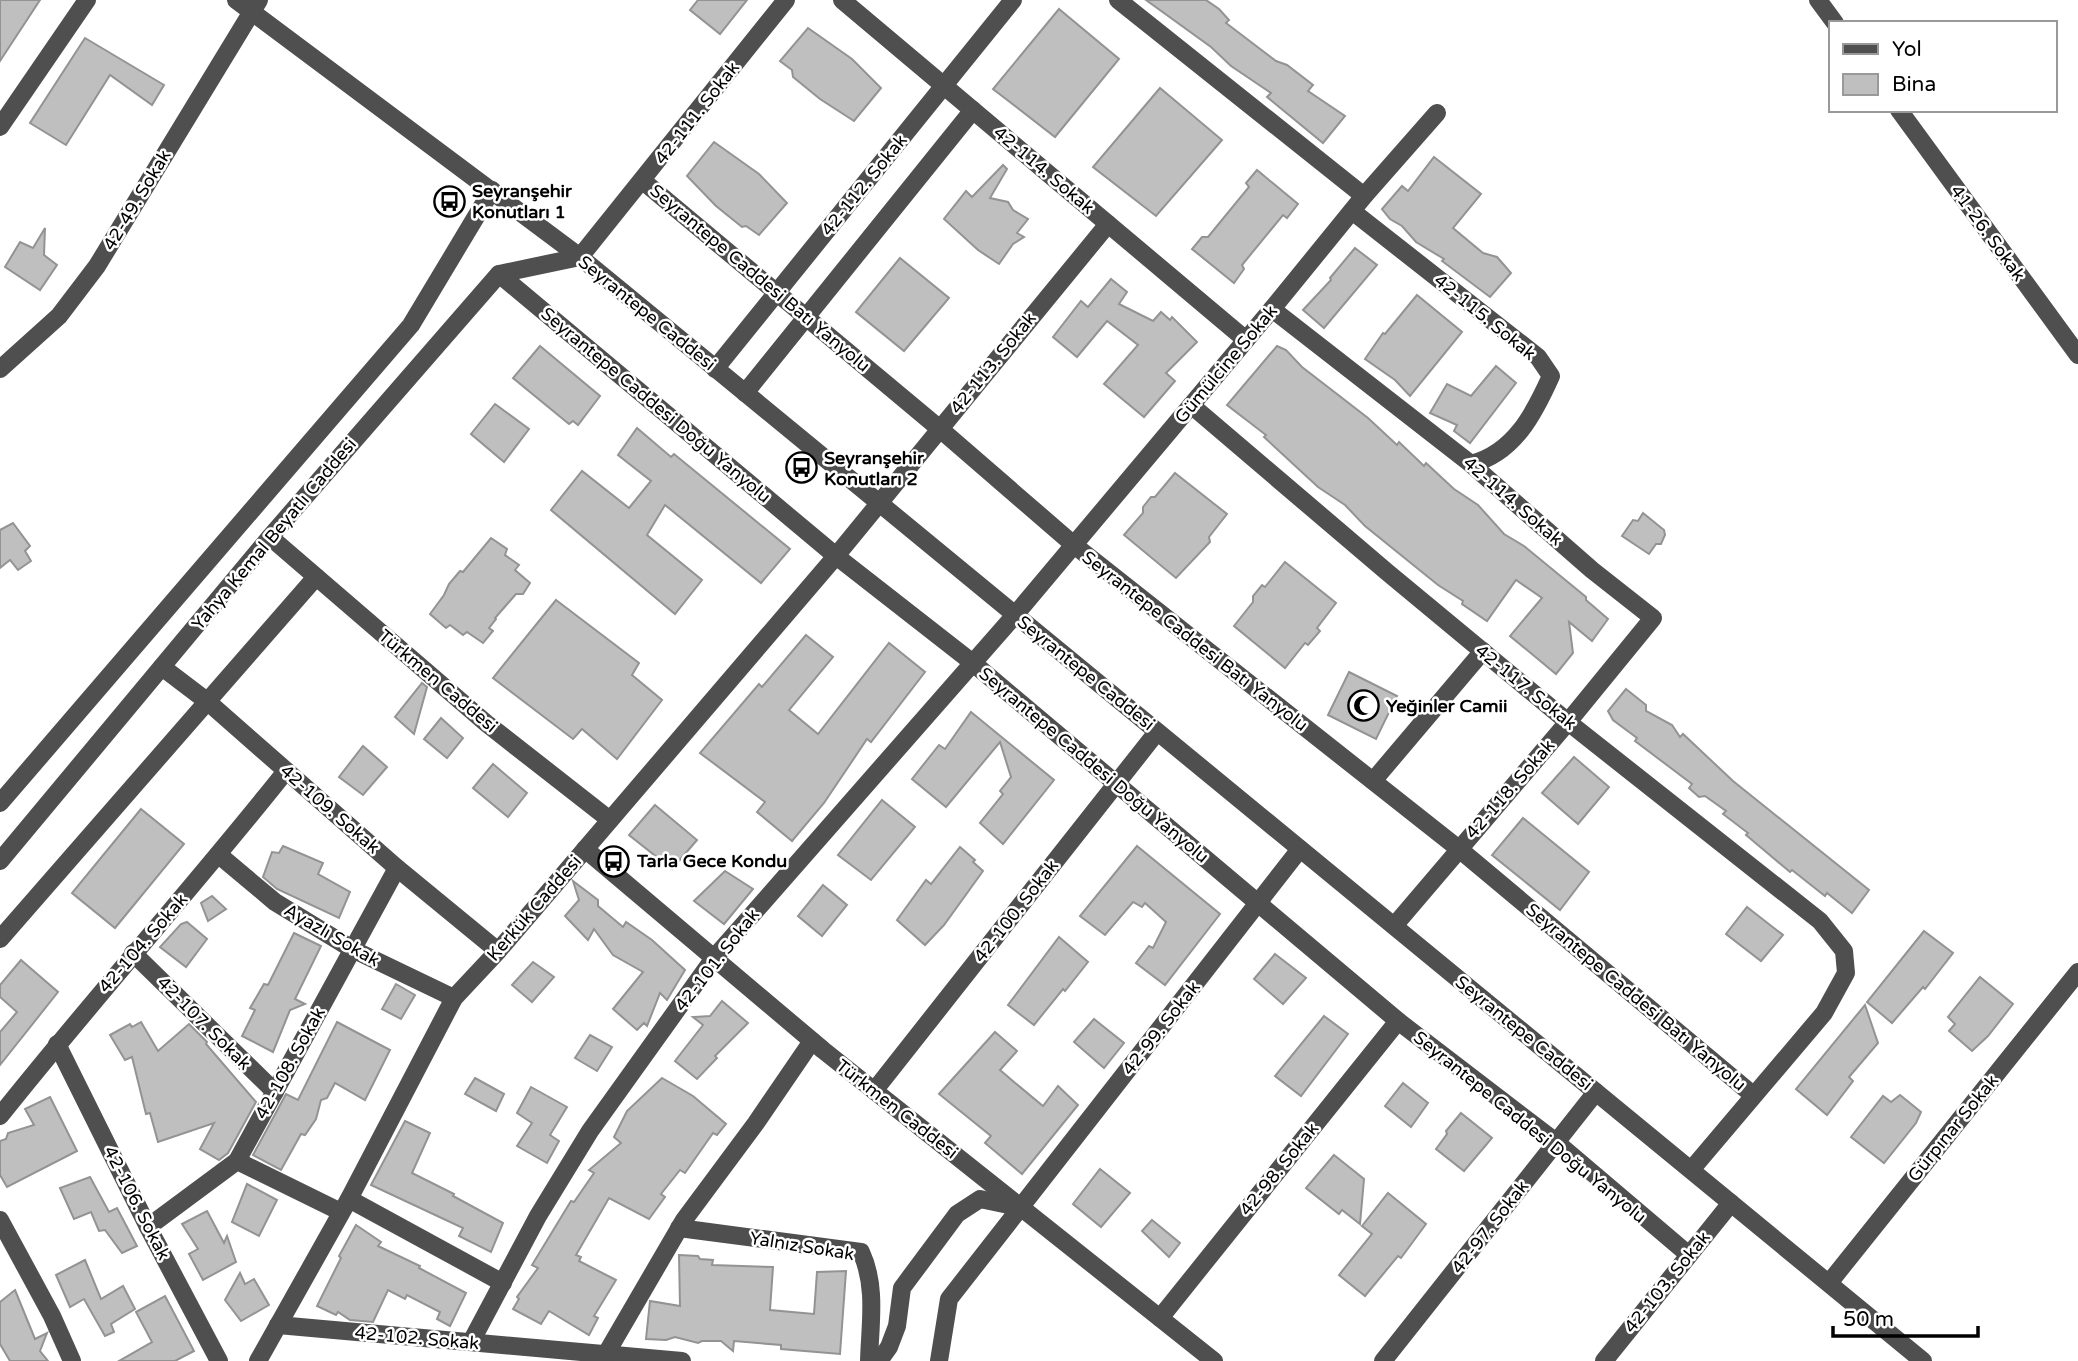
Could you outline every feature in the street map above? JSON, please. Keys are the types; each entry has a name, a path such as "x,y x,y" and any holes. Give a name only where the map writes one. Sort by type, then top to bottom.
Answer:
{"street":[{"path":"0,127 87,0"},
{"name":"Seyrantepe Caddesi","path":"236,0 255,6 580,257 1923,1361"},
{"name":"42-111. Sokak","path":"580,257 786,0"},
{"name":"42-114. Sokak","path":"842,0 1246,340"},
{"name":"42-112. Sokak","path":"715,369 1013,0"},
{"path":"1118,0 1364,196"},
{"path":"1818,0 1834,21"},
{"name":"42-49. Sokak","path":"0,369 59,316 97,265 255,6"},
{"path":"744,393 973,110"},
{"name":"41-26. Sokak","path":"1900,112 2078,355"},
{"name":"Gümülcine Sokak","path":"1015,615 1364,196 1437,113"},
{"name":"Seyrantepe Caddesi Batı Yanyolu","path":"643,181 940,429 1074,545 1459,849 1753,1095"},
{"name":"Yahya Kemal Beyatlı Caddesi","path":"0,803 411,325 492,190"},
{"name":"42-115. Sokak","path":"1352,211 1538,357 1551,376 1529,420 1511,441 1490,459 1471,464"},
{"name":"42-113. Sokak","path":"878,502 1108,224"},
{"path":"499,274 580,257"},
{"name":"Yahya Kemal Beyatlı Caddesi","path":"0,862 270,537 499,274"},
{"name":"Seyrantepe Caddesi Doğu Yanyolu","path":"499,274 836,556 973,663 1398,1021 1556,1142 1689,1255"},
{"name":"42-114. Sokak","path":"1272,309 1471,464 1592,570 1653,618"},
{"name":"42-117. Sokak","path":"1191,405 1568,722 1820,921 1844,951 1846,973 1824,1013 1753,1095"},
{"name":"Kerkük Caddesi","path":"258,1361 345,1206 454,999 836,556 878,502"},
{"name":"Türkmen Caddesi","path":"270,537 486,723 610,820"},
{"path":"0,939 316,578"},
{"name":"42-101. Sokak","path":"471,1342 538,1216 590,1130 714,958 1015,615"},
{"name":"42-118. Sokak","path":"1394,926 1653,618"},
{"path":"1373,781 1483,651"},
{"name":"42-109. Sokak","path":"162,667 208,702 397,868 498,951"},
{"name":"42-100. Sokak","path":"874,1091 1157,732"},
{"name":"42-104. Sokak","path":"0,1116 286,771"},
{"name":"Türkmen Caddesi","path":"585,849 812,1041 1214,1361"},
{"name":"42-99. Sokak","path":"939,1361 949,1299 1300,849"},
{"name":"Ayazlı Sokak","path":"219,855 275,902 352,949 454,999"},
{"name":"42-108. Sokak","path":"148,1227 237,1161 397,868"},
{"name":"42-107. Sokak","path":"133,953 275,1092"},
{"name":"Gürpınar Sokak","path":"1829,1283 2078,972"},
{"name":"42-98. Sokak","path":"1160,1318 1398,1021"},
{"path":"606,1354 679,1228 812,1041"},
{"name":"42-106. Sokak","path":"57,1045 219,1361"},
{"name":"42-97. Sokak","path":"1383,1361 1596,1092"},
{"path":"1691,1171 1753,1095"},
{"path":"237,1161 345,1206 503,1283"},
{"path":"879,1361 889,1347 897,1326 902,1288 957,1214 980,1199 1021,1208"},
{"name":"42-103. Sokak","path":"1604,1361 1731,1203"},
{"path":"0,1220 52,1316 72,1361"},
{"name":"Yalnız Sokak","path":"679,1228 860,1252 866,1265 871,1291 869,1361"},
{"name":"42-102. Sokak","path":"278,1325 682,1361"}],"building":[{"path":"0,0 40,0 0,61"},
{"path":"698,0 747,0 720,34 690,10"},
{"path":"1146,0 1206,0 1229,20 1226,23 1313,85 1308,91 1345,116 1323,143 1267,97 1271,93 1231,66 1211,47"},
{"path":"1059,9 1119,59 1055,137 993,89"},
{"path":"808,28 852,59 881,88 854,121 820,99 793,77 792,70 780,61"},
{"path":"85,38 164,85 152,105 110,75 66,145 30,123"},
{"path":"1160,88 1222,140 1156,216 1093,167"},
{"path":"714,142 759,174 787,203 759,235 746,226 742,227 716,206 687,176"},
{"path":"1434,157 1481,194 1453,228 1483,253 1497,257 1511,273 1490,297 1442,261 1444,259 1416,242 1382,209 1402,186 1408,191"},
{"path":"1003,165 1007,169 990,198 1008,202 1013,210 1028,219 1017,233 1024,237 1013,244 999,264 978,250 944,219 966,191 972,197"},
{"path":"1257,170 1298,204 1287,218 1283,215 1242,265 1244,269 1234,283 1192,249 1202,237 1208,237 1249,187 1246,183"},
{"path":"45,228 44,255 57,265 40,290 5,267 20,242 33,248"},
{"path":"1355,248 1377,265 1324,328 1303,310 1331,280"},
{"path":"900,258 949,298 904,351 856,312"},
{"path":"1111,279 1127,292 1119,304 1153,321 1161,312 1170,320 1172,317 1197,342 1166,373 1175,381 1144,417 1104,384 1138,345 1107,321 1077,357 1053,337 1081,301 1088,307"},
{"path":"1417,295 1462,332 1410,396 1395,380 1365,359 1383,333 1385,334"},
{"path":"540,346 600,396 578,425 573,421 569,424 513,378"},
{"path":"1277,346 1286,350 1302,367 1368,418 1397,445 1399,442 1424,466 1426,463 1454,489 1478,505 1504,534 1524,546 1586,597 1586,600 1608,619 1592,641 1569,622 1573,653 1556,674 1510,636 1542,598 1516,580 1487,621 1365,526 1345,505 1318,487 1264,437 1266,435 1227,405"},
{"path":"1496,366 1516,383 1470,443 1454,431 1457,425 1430,413 1447,384 1471,396"},
{"path":"495,404 529,429 504,462 471,434"},
{"path":"637,428 671,457 674,454 790,549 761,583 665,505 647,535 702,580 675,614 551,510 582,471 629,508 651,481 618,455"},
{"path":"1175,473 1227,514 1209,537 1210,542 1176,578 1124,535 1143,513 1143,507 1151,497 1155,497"},
{"path":"1643,513 1664,530 1665,535 1661,544 1656,544 1649,554 1622,536 1633,520 1638,521"},
{"path":"13,523 30,546 25,551 31,561 18,570 10,560 0,568 0,530"},
{"path":"491,538 507,549 505,555 519,565 515,570 530,583 523,594 516,594 495,618 489,628 493,631 483,643 467,632 463,635 450,625 446,628 430,614 449,584 460,571 463,572"},
{"path":"1285,562 1336,603 1317,628 1320,631 1308,645 1305,643 1285,668 1234,626 1253,602 1253,596 1262,585 1265,587"},
{"path":"556,600 639,663 632,675 662,700 617,759 582,729 573,739 493,678"},
{"path":"806,635 833,657 789,710 818,734 889,643 925,672 871,742 867,739 824,803 792,841 757,812 765,802 700,753 759,684 762,687"},
{"name":"Yeğinler Camii","path":"1349,672 1397,696 1376,739 1328,715"},
{"path":"422,683 427,687 414,734 395,717"},
{"path":"1626,689 1646,705 1646,711 1672,725 1680,737 1683,734 1733,781 1869,890 1852,913 1827,893 1825,896 1792,870 1790,872 1723,814 1726,811 1705,796 1699,797 1689,788 1692,784 1635,741 1637,738 1613,720 1608,711"},
{"path":"971,712 1054,780 1003,844 980,823 1003,794 1000,791 1011,777 1000,742 946,807 912,779 939,745 945,749"},
{"path":"441,718 463,738 447,758 424,739"},
{"path":"363,746 387,767 363,795 339,777"},
{"path":"1574,757 1609,787 1578,824 1542,793"},
{"path":"493,764 527,793 508,817 473,788"},
{"path":"882,800 915,827 871,880 838,855"},
{"path":"655,805 697,840 672,869 629,835"},
{"path":"141,809 184,844 115,928 72,893"},
{"path":"1523,818 1589,872 1560,910 1492,855"},
{"path":"283,846 323,863 318,874 350,892 339,918 277,889 263,877 272,852 279,853"},
{"path":"1137,846 1220,914 1165,985 1136,963 1149,946 1153,948 1166,922 1145,903 1142,907 1133,902 1105,935 1080,916"},
{"path":"960,847 983,871 944,925 925,945 897,920 926,880 931,884"},
{"path":"725,871 753,889 724,924 694,901"},
{"path":"573,881 598,900 598,906 623,927 626,922 652,940 685,970 667,1000 660,993 647,1026 644,1023 637,1030 613,1009 643,972 613,955 594,929 588,940 565,916 579,900"},
{"path":"823,885 847,905 822,936 798,916"},
{"path":"212,896 226,909 208,921 201,903"},
{"path":"1747,907 1783,935 1761,961 1726,934"},
{"path":"187,922 207,939 186,967 160,947 181,924"},
{"path":"1924,931 1953,953 1925,989 1923,987 1892,1023 1867,1002"},
{"path":"294,933 321,946 295,999 305,1004 290,1010 273,1052 242,1036 255,1010 250,1008 264,984 268,985"},
{"path":"1059,937 1088,962 1034,1025 1008,1005"},
{"path":"1275,954 1306,978 1283,1004 1254,979"},
{"path":"21,960 58,992 0,1065 0,1032 17,1012 0,997 0,985"},
{"path":"533,962 554,977 532,1002 512,985"},
{"path":"1980,977 2013,1004 1988,1036 1972,1051 1949,1031 1955,1024 1948,1017"},
{"path":"396,984 415,995 401,1019 382,1009"},
{"path":"722,1001 748,1023 715,1056 717,1058 697,1079 675,1061 703,1025 693,1017 710,1016"},
{"path":"1865,1005 1878,1043 1849,1077 1853,1081 1827,1115 1796,1089"},
{"path":"1324,1016 1348,1034 1301,1096 1275,1076"},
{"path":"1094,1019 1124,1043 1104,1068 1074,1042"},
{"path":"141,1022 158,1051 189,1024 256,1102 228,1153 219,1160 200,1149 214,1123 158,1142 150,1113 146,1114 132,1057 125,1060 110,1035 130,1024 132,1027"},
{"path":"337,1022 390,1050 365,1100 335,1083 327,1098 321,1100 316,1119 305,1135 301,1134 281,1170 253,1155 286,1094 298,1100"},
{"path":"995,1032 1017,1051 1000,1070 1043,1106 1058,1086 1078,1105 1022,1174 985,1143 991,1136 939,1094"},
{"path":"590,1035 612,1047 597,1071 575,1058"},
{"path":"475,1078 504,1094 496,1111 465,1094"},
{"path":"662,1078 693,1096 726,1124 717,1135 713,1133 685,1173 680,1170 661,1194 665,1197 649,1219 609,1198 576,1255 581,1257 579,1261 616,1280 594,1316 598,1318 589,1335 549,1311 541,1324 513,1309 519,1299 517,1297 538,1268 532,1265 571,1201 574,1202 594,1173 589,1170 621,1143 614,1137 627,1111"},
{"path":"1403,1083 1428,1103 1411,1127 1385,1106"},
{"path":"531,1087 567,1107 550,1135 559,1141 547,1163 517,1146 532,1123 517,1113"},
{"path":"1900,1095 1921,1112 1916,1123 1884,1163 1851,1137 1883,1096 1891,1102"},
{"path":"50,1097 77,1151 7,1187 0,1175 0,1141 6,1139 8,1133 34,1125 25,1109"},
{"path":"1461,1113 1492,1138 1464,1171 1436,1149"},
{"path":"405,1121 430,1133 412,1173 503,1223 491,1252 459,1236 463,1228 371,1185"},
{"path":"1334,1155 1364,1179 1360,1224 1342,1210 1339,1214 1306,1188"},
{"path":"1100,1169 1130,1193 1101,1227 1073,1204"},
{"path":"90,1177 109,1212 117,1208 137,1246 122,1253 105,1230 99,1231 91,1212 74,1219 60,1188"},
{"path":"247,1184 277,1200 259,1236 232,1222"},
{"path":"1388,1193 1426,1224 1401,1258 1398,1256 1365,1296 1339,1275 1372,1234 1362,1226"},
{"path":"207,1211 224,1243 227,1236 236,1262 203,1280 189,1254 198,1249 182,1224"},
{"path":"1152,1220 1180,1243 1169,1257 1142,1231"},
{"path":"356,1225 381,1242 378,1246 420,1266 419,1268 466,1293 450,1326 437,1319 440,1312 407,1295 405,1299 388,1290 373,1322 350,1320 338,1312 336,1315 317,1306"},
{"path":"679,1255 713,1260 712,1265 773,1267 770,1310 814,1314 817,1272 846,1271 840,1354 781,1349 781,1345 734,1341 733,1351 721,1341 698,1343 675,1337 666,1340 646,1339 650,1301 680,1306"},
{"path":"85,1260 101,1299 123,1286 135,1309 111,1324 114,1332 105,1336 84,1299 70,1307 56,1275"},
{"path":"240,1273 245,1284 254,1279 269,1305 241,1321 225,1300"},
{"path":"15,1290 35,1339 47,1333 40,1351 48,1361 10,1361 0,1344 0,1302"},
{"path":"165,1296 194,1351 175,1361 119,1361 152,1342 136,1312"}],"place":[{"name":"Seyranşehir Konutları 1","path":"449,201"},
{"name":"Seyranşehir Konutları 2","path":"801,468"},
{"name":"Yeğinler Camii","path":"1363,706"},
{"name":"Tarla Gece Kondu","path":"614,861"}]}
